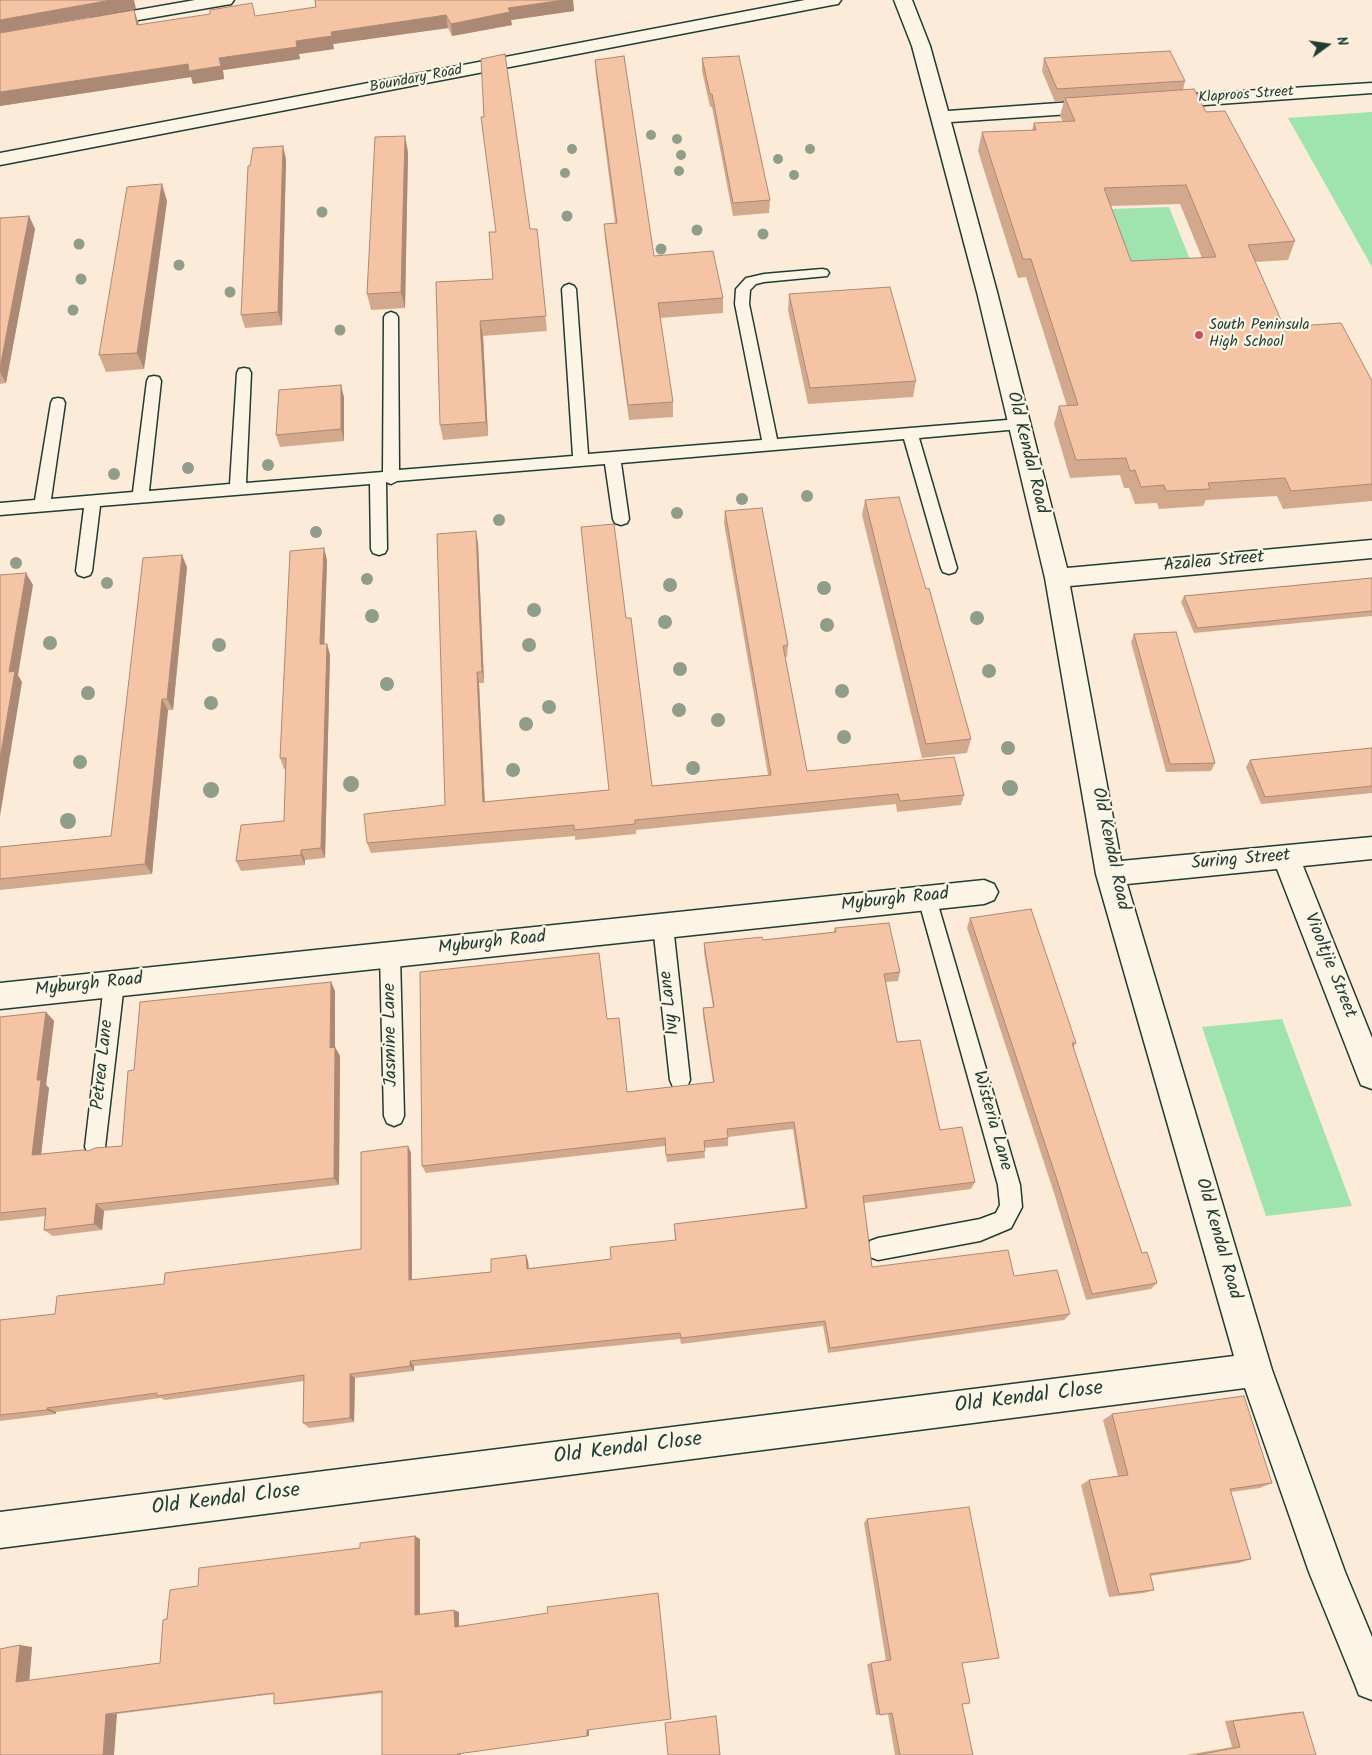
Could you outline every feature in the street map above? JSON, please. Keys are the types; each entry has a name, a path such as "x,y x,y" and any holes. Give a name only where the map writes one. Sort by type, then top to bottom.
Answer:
{"street":[{"path":"78,26 225,0"},
{"name":"Boundary Road","path":"0,159 832,0"},
{"name":"Old Kendal Road","path":"904,0 921,46 987,292 1057,578 1110,874 1255,1370 1327,1572 1372,1682"},
{"name":"Klaproos Street","path":"1146,103 1372,88"},
{"path":"940,117 1117,105"},
{"name":"Azalea Street","path":"1057,578 1372,549"},
{"name":"Suring Street","path":"1110,874 1372,848"},
{"name":"Viooltjie Street","path":"1286,857 1372,1075"},
{"name":"Myburgh Road","path":"0,996 984,892"},
{"name":"Old Kendal Close","path":"0,1530 1255,1370"}],"lane":[{"path":"770,444 742,304 743,289 751,281 764,278 822,273"},
{"path":"569,289 580,460"},
{"path":"379,549 385,478 391,317"},
{"path":"238,490 244,374"},
{"path":"140,498 154,381"},
{"path":"42,506 58,403"},
{"path":"0,509 1019,424"},
{"path":"910,433 949,568"},
{"path":"612,457 620,519"},
{"path":"84,571 93,502"},
{"name":"Wisteria Lane","path":"878,1249 980,1230 1003,1221 1011,1207 1009,1185 927,898"},
{"name":"Ivy Lane","path":"663,926 680,1080"},
{"name":"Jasmine Lane","path":"390,955 394,1116"},
{"name":"Petrea Lane","path":"95,1147 114,984"}],"green space":[{"path":"1372,112 1372,267 1288,118"},
{"path":"1169,207 1195,272 1133,274 1110,209"},
{"path":"1282,1019 1352,1206 1266,1216 1202,1027"}],"building":[{"path":"0,0 111,0 0,20"},
{"path":"315,0 564,0 508,8 510,12 451,24 446,15 331,32 332,36 296,41 297,47 219,58 221,66 189,71 188,64 0,92 0,33 134,10 137,25 210,14 210,10 252,3 255,16 316,7"},
{"path":"1170,51 1185,81 1057,89 1044,58"},
{"path":"505,54 530,229 537,229 546,316 480,321 486,422 440,425 436,282 493,279 489,232 496,232 481,117 484,117 481,59"},
{"path":"624,56 654,256 713,251 723,298 658,303 673,402 628,405 604,224 617,223 595,60"},
{"path":"739,56 770,200 733,203 712,94 710,94 702,58"},
{"name":"South Peninsula High School","path":"1194,89 1206,112 1225,111 1295,241 1248,245 1284,327 1341,323 1372,381 1372,484 1291,491 1285,478 1208,483 1210,489 1166,491 1164,485 1141,487 1135,470 1130,471 1126,458 1076,460 1059,406 1078,405 1031,259 1023,259 982,132 1036,130 1034,123 1075,121 1065,98","holes":["1186,185 1216,257 1131,261 1104,188"]},
{"path":"405,136 401,292 367,294 375,137"},
{"path":"283,146 278,312 241,315 248,166 250,166 253,148"},
{"path":"162,184 137,353 99,355 127,187"},
{"path":"29,216 0,368 0,218"},
{"path":"890,287 916,381 810,388 789,294"},
{"path":"341,385 341,429 276,435 279,390"},
{"path":"899,497 926,589 929,588 971,739 926,744 865,500"},
{"path":"762,508 788,645 783,646 807,771 954,757 964,795 900,801 898,794 635,820 635,824 574,830 574,825 367,843 364,814 445,805 437,534 476,531 482,672 477,672 483,802 609,790 581,527 614,524 626,618 631,618 652,786 771,775 725,511"},
{"path":"324,548 320,644 327,644 321,848 301,850 301,855 236,861 241,825 284,821 286,758 280,758 290,551"},
{"path":"182,555 167,699 162,699 145,864 0,879 0,847 111,836 143,558"},
{"path":"26,573 9,672 15,671 0,759 0,575"},
{"path":"1372,578 1372,611 1197,628 1184,596"},
{"path":"1176,632 1215,763 1170,764 1134,634"},
{"path":"1372,748 1372,786 1265,797 1250,760"},
{"path":"1031,909 1076,1043 1072,1043 1108,1153 1142,1253 1147,1252 1157,1283 1092,1294 1060,1189 970,918"},
{"path":"889,923 900,972 884,974 897,1042 920,1040 940,1130 962,1127 975,1182 863,1196 872,1267 1008,1250 1014,1276 1057,1270 1070,1314 830,1348 825,1321 681,1338 680,1333 410,1361 410,1366 350,1374 350,1418 303,1423 304,1375 157,1396 157,1393 47,1408 47,1410 0,1415 0,1320 55,1314 57,1296 164,1284 165,1273 361,1249 361,1152 408,1146 409,1280 491,1272 491,1259 526,1255 527,1269 611,1259 610,1247 676,1240 674,1224 807,1208 794,1122 727,1129 728,1138 704,1141 705,1151 666,1155 665,1138 422,1166 420,972 599,953 607,1019 619,1018 627,1092 714,1082 703,1008 714,1007 704,943 762,937 763,940 836,932 835,928"},
{"path":"331,982 330,1048 335,1047 334,1178 96,1204 94,1224 44,1230 46,1208 0,1213 0,1017 46,1012 37,1080 41,1080 32,1155 88,1151 95,1148 122,1146 128,1071 134,1070 140,1002"},
{"path":"1244,1396 1272,1483 1230,1489 1251,1559 1150,1574 1154,1590 1119,1594 1089,1480 1128,1475 1112,1414"},
{"path":"969,1507 999,1658 962,1663 970,1703 962,1704 973,1755 900,1755 892,1713 880,1715 871,1663 891,1660 867,1519"},
{"path":"415,1536 415,1615 454,1610 455,1627 548,1613 547,1607 658,1593 671,1719 587,1730 587,1736 457,1755 382,1755 382,1691 274,1704 274,1693 106,1714 103,1755 0,1755 0,1649 20,1645 16,1682 160,1663 163,1620 167,1619 170,1590 198,1586 199,1568 360,1548 360,1543"},
{"path":"1303,1712 1316,1755 1197,1755 1240,1747 1233,1721"},
{"path":"716,1716 720,1755 668,1755 665,1723"}],"place":[{"name":"South Peninsula High School","path":"1199,335"}]}
